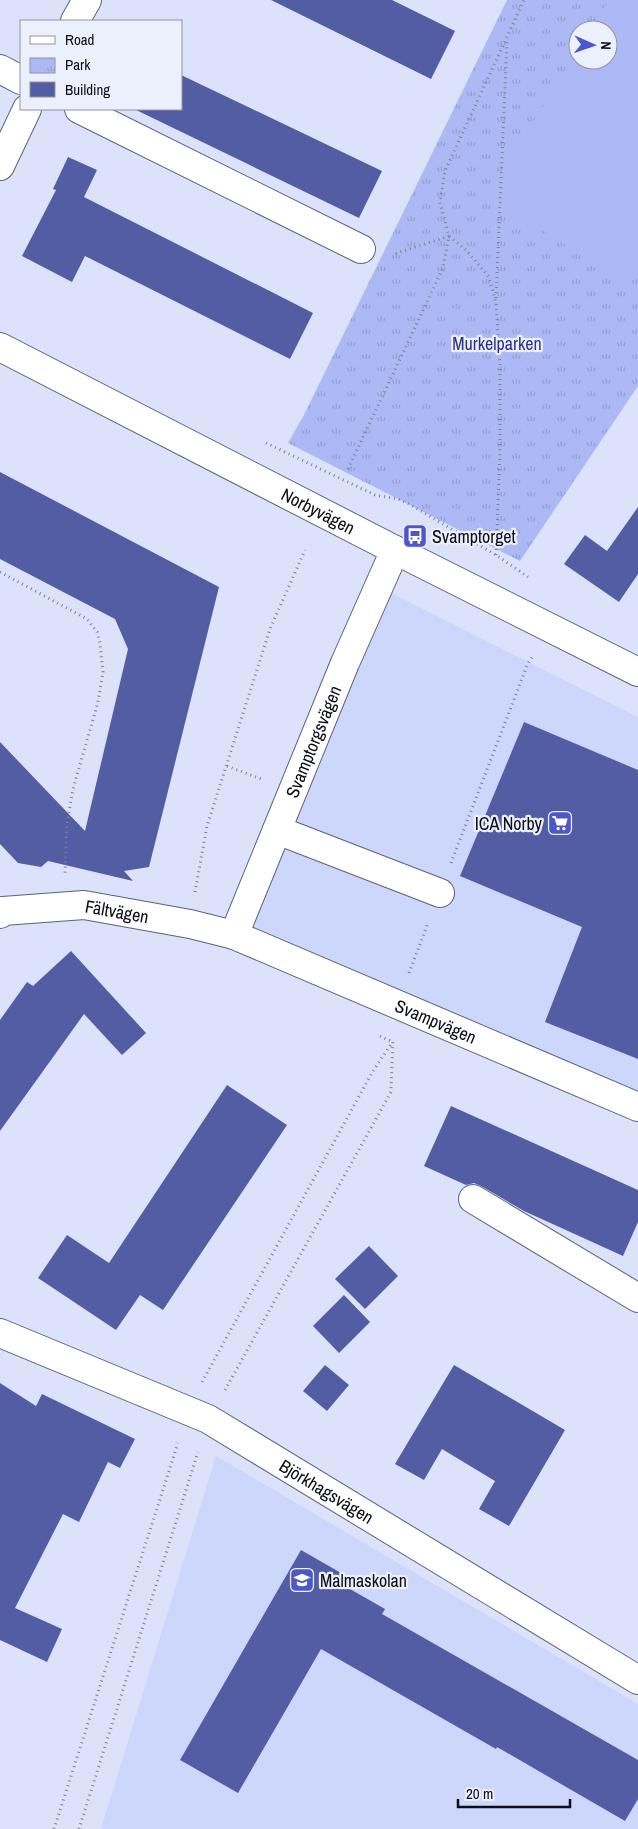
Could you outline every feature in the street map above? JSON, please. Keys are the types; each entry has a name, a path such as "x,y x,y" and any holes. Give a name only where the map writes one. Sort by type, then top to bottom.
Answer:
{"street":[{"path":"76,20 87,0"},
{"path":"0,69 20,79"},
{"path":"0,166 27,110"},
{"path":"81,110 361,249"},
{"name":"Norbyvägen","path":"0,347 395,550 638,672"},
{"name":"Svamptorgsvägen","path":"234,935 345,663 395,550"},
{"path":"277,830 440,893"},
{"name":"Fältvägen","path":"1,911 84,905 190,924 234,935"},
{"name":"Svampvägen","path":"234,935 638,1107"},
{"path":"473,1198 638,1298"},
{"name":"Björkhagsvägen","path":"0,1333 208,1419 638,1680"}],"path":[{"path":"348,469 443,268 449,236 440,202 445,171 524,0"},
{"path":"496,555 500,449 500,365 496,303 507,37"},
{"path":"361,249 381,259 449,236"},
{"path":"449,236 466,250 489,278 496,303"},
{"path":"262,441 376,495 398,499 410,504 496,555 533,580"},
{"path":"194,900 207,826 270,628 305,550"},
{"path":"0,572 87,619 97,632 100,643 103,672 99,695 73,789 67,824 66,906"},
{"path":"397,1005 528,663 551,628"},
{"path":"227,766 254,776"}],"shaded area":[{"path":"377,586 638,717 638,1107 234,935"},
{"name":"Malmaskolan","path":"216,1456 638,1704 638,1829 101,1829"}],"green space":[{"name":"Murkelparken","path":"507,0 638,0 638,386 520,561 288,443 304,415"},
{"path":"609,0 638,0 638,265 627,283 487,196 568,66 568,70 618,70 618,20 596,20"}],"building":[{"path":"271,0 392,0 455,31 431,79"},
{"path":"182,75 382,171 359,218 136,110 182,110"},
{"path":"68,157 97,170 84,197 313,313 290,359 85,256 72,282 22,256 56,190 53,189"},
{"path":"0,472 219,587 149,867 124,871 133,881 48,861 41,867 18,863 0,844 0,742 85,831 128,649 115,619 0,559"},
{"path":"638,507 638,574 619,602 564,564 585,535 607,551"},
{"name":"ICA Norby","path":"524,722 638,770 638,1059 545,1022 582,927 460,876"},
{"path":"71,951 146,1033 122,1055 84,1014 0,1131 0,1020 27,982 33,986"},
{"path":"227,1085 287,1125 163,1310 140,1295 116,1330 38,1278 67,1235 109,1263"},
{"path":"451,1106 638,1190 638,1222 623,1256 524,1211 481,1186 474,1183 466,1185 424,1166"},
{"path":"369,1246 398,1276 365,1309 335,1279"},
{"path":"344,1295 370,1322 339,1353 313,1326"},
{"path":"325,1365 349,1385 327,1411 303,1391"},
{"path":"454,1365 565,1430 509,1526 479,1509 495,1481 442,1449 424,1480 395,1464"},
{"path":"0,1383 36,1406 42,1394 135,1439 120,1468 108,1462 79,1522 63,1514 15,1608 62,1629 47,1662 0,1640"},
{"path":"301,1550 355,1581 350,1589 385,1609 382,1614 638,1760 638,1799 625,1821 321,1649 238,1793 180,1760"}],"place":[{"name":"Svamptorget","path":"415,536"},
{"name":"ICA Norby","path":"560,823"},
{"name":"Malmaskolan","path":"302,1580"}]}
